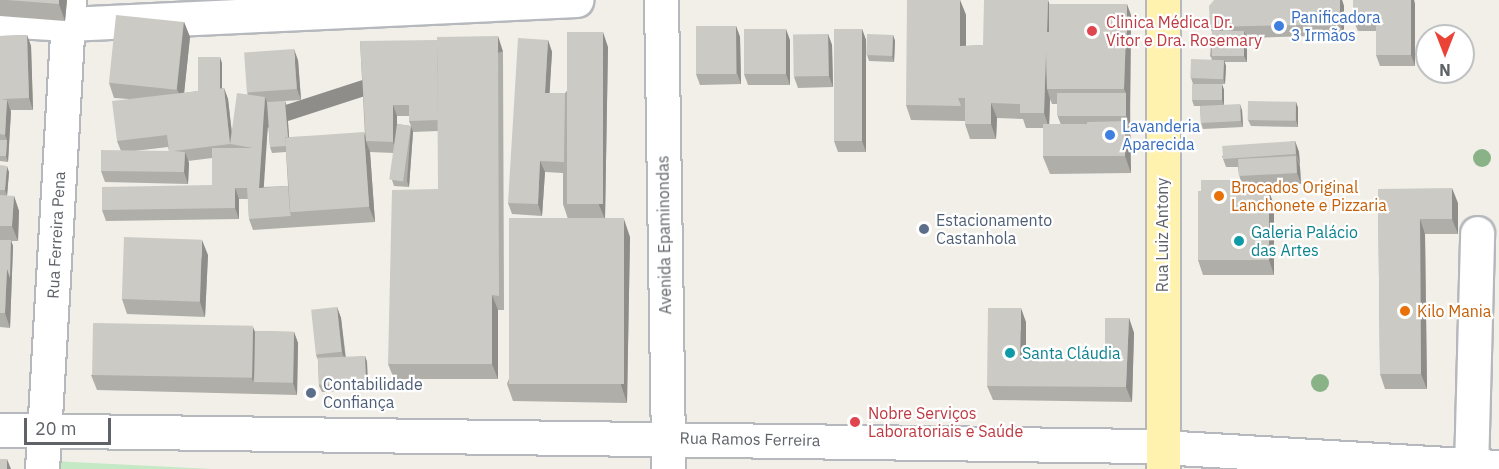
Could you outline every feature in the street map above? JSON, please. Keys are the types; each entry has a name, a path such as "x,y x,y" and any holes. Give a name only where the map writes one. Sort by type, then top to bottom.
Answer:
{"main road":[{"name":"Rua Luiz Antony","path":"1163,0 1163,458"}],"street":[{"path":"0,20 68,12 576,0"},
{"name":"Avenida Epaminondas","path":"661,0 667,453"},
{"name":"Rua Ferreira Pena","path":"42,469 68,12"},
{"path":"1477,233 1480,467"},
{"name":"Rua Ramos Ferreira","path":"0,430 45,434 667,453 1163,458 1480,467"}],"green space":[{"path":"52,461 212,469 52,469"}],"building":[{"path":"7,0 59,0 59,4"},
{"path":"907,0 960,0 960,46 983,45 984,0 1048,0 1047,32 1126,32 1124,89 1047,89 1046,52 1044,113 1020,113 1020,104 991,103 991,124 965,124 965,98 958,98 961,106 906,105"},
{"path":"1214,0 1340,0 1340,24 1210,27 1209,6"},
{"path":"1353,0 1411,0 1411,55 1376,55 1376,20 1353,20"},
{"path":"1049,4 1127,4 1127,36 1126,32 1049,32"},
{"path":"116,15 184,22 177,90 109,83"},
{"path":"696,26 736,26 736,74 696,74"},
{"path":"744,29 786,29 786,74 744,74"},
{"path":"834,29 862,29 862,141 834,141"},
{"path":"1212,31 1244,31 1244,56 1212,56"},
{"path":"567,32 603,32 603,204 567,204"},
{"path":"828,34 829,76 794,77 793,35"},
{"path":"867,34 893,35 892,56 866,55"},
{"path":"27,35 29,98 1,99 7,100 5,135 0,134 0,36"},
{"path":"498,36 499,296 492,295 492,364 388,364 392,190 438,189 437,37"},
{"path":"518,38 548,40 545,93 565,93 564,162 540,161 538,204 508,203"},
{"path":"437,40 438,120 409,121 409,105 393,105 393,142 366,141 360,41"},
{"path":"294,49 297,89 247,92 244,52"},
{"path":"198,57 220,57 220,91 198,91"},
{"path":"1191,59 1224,60 1223,79 1190,78"},
{"path":"1192,84 1222,84 1222,100 1192,100"},
{"path":"224,88 230,144 174,151 185,152 184,172 101,171 101,150 169,151 167,135 117,141 112,101"},
{"path":"237,93 265,97 259,188 288,186 291,216 249,219 247,188 235,188 235,208 102,210 102,187 212,185 212,148 253,148 230,144"},
{"path":"1057,93 1126,93 1126,116 1057,116"},
{"path":"285,101 288,137 285,137 286,146 270,147 267,102"},
{"path":"1248,101 1296,102 1296,121 1248,120"},
{"path":"1240,104 1241,121 1201,123 1200,106"},
{"path":"1128,121 1129,135 1125,124 1087,125 1087,122"},
{"path":"397,124 411,126 403,181 389,179"},
{"path":"1043,124 1125,124 1125,156 1043,156"},
{"path":"364,132 369,207 290,212 285,138"},
{"path":"0,140 7,140 6,156 0,156"},
{"path":"1295,141 1296,154 1223,159 1222,146"},
{"path":"1296,156 1297,173 1239,176 1238,159"},
{"path":"0,165 7,166 5,190 0,190"},
{"path":"1201,180 1232,180 1232,191 1201,191"},
{"name":"Kilo Mania","path":"1452,188 1452,219 1420,219 1421,374 1380,374 1378,189"},
{"name":"Galeria Palácio das Artes","path":"1198,191 1269,191 1269,260 1198,260"},
{"path":"0,195 14,196 12,226 0,226"},
{"path":"509,218 624,218 624,384 509,384"},
{"path":"124,237 202,240 200,302 122,299"},
{"path":"0,240 11,240 10,278 7,269 0,269"},
{"path":"0,269 7,269 5,313 0,313"},
{"path":"337,307 342,352 316,354 311,310"},
{"path":"988,308 1021,308 1020,359 1105,360 1105,318 1129,318 1126,387 987,386"},
{"path":"93,323 253,326 252,378 92,375"},
{"path":"255,331 294,332 293,383 254,382"},
{"path":"365,356 366,383 319,385 318,358"},
{"path":"0,459 7,459 7,469 0,469"}],"place":[{"name":"Panificadora 3 Irmãos","path":"1279,26"},
{"name":"Clinica Médica Dr. Vitor e Dra. Rosemary","path":"1092,31"},
{"name":"Lavanderia Aparecida","path":"1110,135"},
{"name":"Brocados Original Lanchonete e Pizzaria","path":"1219,196"},
{"name":"Estacionamento Castanhola","path":"924,229"},
{"name":"Galeria Palácio das Artes","path":"1239,241"},
{"name":"Kilo Mania","path":"1405,311"},
{"name":"Santa Cláudia","path":"1010,353"},
{"name":"Contabilidade Confiança","path":"311,393"},
{"name":"Nobre Serviços Laboratoriais e Saúde","path":"855,422"}]}
